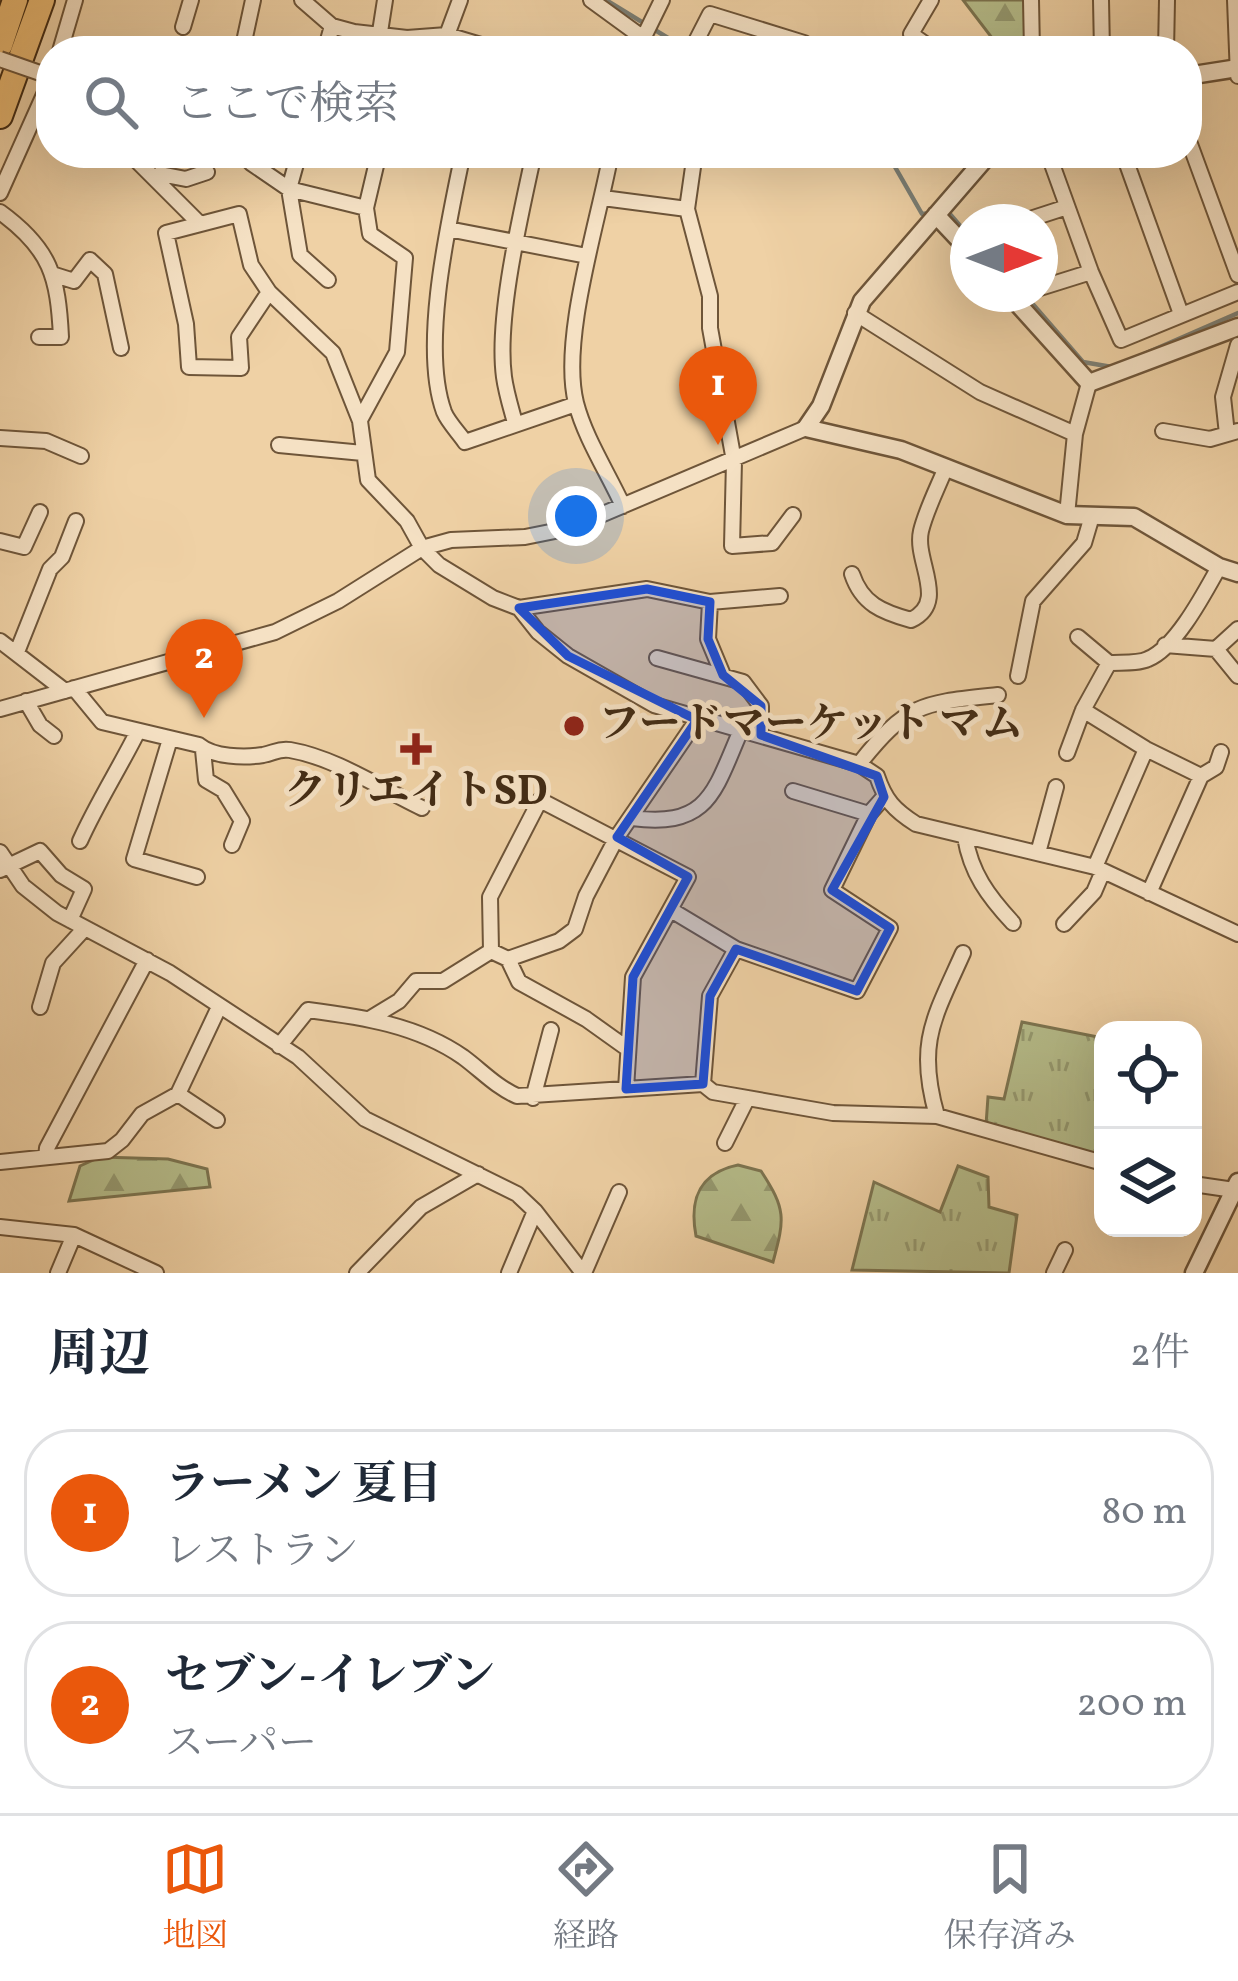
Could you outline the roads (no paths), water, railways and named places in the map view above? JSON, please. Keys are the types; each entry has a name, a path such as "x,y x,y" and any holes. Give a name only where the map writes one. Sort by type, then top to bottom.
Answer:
{"highway":[{"path":"0,44 16,0"},
{"path":"0,116 42,0"}],"street":[{"path":"64,36 75,0"},
{"path":"183,27 191,0"},
{"path":"245,36 253,0"},
{"path":"302,0 332,26 388,36"},
{"path":"380,32 385,0"},
{"path":"447,35 460,0"},
{"path":"591,0 643,36"},
{"path":"644,36 662,0"},
{"path":"914,36 931,0"},
{"path":"1031,0 1032,36"},
{"path":"1101,0 1102,36"},
{"path":"1166,36 1167,0"},
{"path":"1202,74 1237,71 1234,0"},
{"path":"699,36 710,14 781,36"},
{"path":"329,36 332,26"},
{"path":"442,36 450,36"},
{"path":"0,59 36,72"},
{"path":"0,194 36,106"},
{"path":"144,168 199,223"},
{"path":"258,168 289,189 366,208"},
{"path":"294,168 289,189 300,255 328,280"},
{"path":"360,421 397,352 405,280 405,258 370,234 366,208 375,168"},
{"path":"460,168 448,229 436,359 444,414 465,442 576,404"},
{"path":"515,423 503,376 514,243 531,168"},
{"path":"608,168 587,256 572,366 576,404 623,506"},
{"path":"693,168 687,209 710,296 710,328 734,461 732,546 772,543 793,514"},
{"path":"0,709 275,632 338,601 422,548 451,540 525,537 570,528 806,428 821,406 855,313 978,168"},
{"path":"1053,168 1121,340 1238,292"},
{"path":"1129,168 1180,314"},
{"path":"1199,168 1238,275"},
{"path":"156,180 160,174 185,178 207,172"},
{"path":"603,197 687,209"},
{"path":"1058,210 1067,207"},
{"path":"0,212 33,242 56,275 61,337 39,337"},
{"path":"268,292 239,337 241,368 189,367 186,324 166,233 239,214 251,265 268,292 333,353 360,421 368,479 406,520 422,548 457,576 519,608 538,632 568,656 654,705 859,764 877,776 894,810 916,824 1099,869 1238,934"},
{"path":"936,215 950,230"},
{"path":"448,229 587,256"},
{"path":"56,275 74,280 90,260 105,274 121,348"},
{"path":"1058,282 1091,272"},
{"path":"1026,312 1089,383"},
{"path":"855,313 980,392 1075,434"},
{"path":"1089,383 1237,335"},
{"path":"1163,430 1210,439 1233,433 1223,397 1237,335"},
{"path":"1067,515 1075,434 1089,383"},
{"path":"806,428 902,450 1067,515 1134,518 1238,573"},
{"path":"0,438 46,441 81,456"},
{"path":"279,446 364,453"},
{"path":"852,574 858,594 876,608 911,620 921,616 931,595 919,536 946,467"},
{"path":"0,541 24,547 40,512"},
{"path":"1018,676 1034,601 1084,543 1092,516"},
{"path":"17,652 50,568 62,557 76,521"},
{"path":"1078,637 1109,663 1148,660 1197,606 1219,567"},
{"path":"519,608 647,590 710,602 780,596"},
{"path":"710,602 708,639 723,675"},
{"path":"1216,649 1238,629"},
{"path":"0,641 70,690 102,722 199,745 206,780 223,790 242,821 232,845"},
{"path":"1165,645 1216,649 1238,676"},
{"path":"657,658 742,682 761,706 761,735"},
{"path":"1067,753 1083,710 1109,663"},
{"path":"859,764 890,728 928,703 998,695"},
{"path":"26,701 40,725 54,736"},
{"path":"1083,710 1201,776"},
{"path":"490,952 508,959 559,941 575,929 586,896 617,837 698,720"},
{"path":"632,818 667,822 687,817 708,798 742,730"},
{"path":"80,842 138,731"},
{"path":"170,739 134,859 197,878"},
{"path":"202,750 265,755 290,749 319,758 422,808"},
{"path":"1064,924 1094,892 1146,749"},
{"path":"1149,893 1201,776 1216,767 1221,752"},
{"path":"1038,853 1056,787"},
{"path":"793,791 869,814"},
{"path":"671,910 736,950 857,991 890,928 832,890 869,814 884,797"},
{"path":"490,952 490,897 541,800 688,877 633,977 626,1089"},
{"path":"965,837 970,863 988,896 1013,923"},
{"path":"4,869 40,851 61,875 84,889 70,920"},
{"path":"0,852 4,869 23,886 70,920 147,960 298,1057 365,1119 517,1194 584,1273 619,1192"},
{"path":"40,1007 53,963 85,928"},
{"path":"703,1084 710,997 736,950"},
{"path":"371,1018 399,1001 416,981 442,981 490,952"},
{"path":"937,1116 926,1059 930,1027 963,953"},
{"path":"508,959 519,982 628,1049"},
{"path":"46,1157 147,960"},
{"path":"0,1162 108,1150 142,1114 178,1094 219,1007"},
{"path":"279,1046 308,1010 371,1018 428,1037 464,1058 496,1087 517,1096 703,1084 713,1092 833,1113 937,1116 1094,1160"},
{"path":"533,1098 551,1030"},
{"path":"178,1094 218,1120"},
{"path":"725,1143 747,1099"},
{"path":"357,1273 421,1207 478,1174"},
{"path":"1194,1273 1236,1185 1202,1184"},
{"path":"509,1273 535,1210"},
{"path":"0,1227 74,1235 156,1273"},
{"path":"58,1273 74,1235"},
{"path":"1054,1273 1065,1250"}],"waterway":[{"path":"606,0 665,36"},
{"path":"896,168 922,214 931,213"},
{"path":"1040,312 1083,362 1112,367"},
{"path":"1144,354 1238,313"}],"place":[{"name":"ラーメン 夏目","path":"718,445"},
{"name":"セブン-イレブン","path":"204,718"},
{"name":"フードマーケット マム","path":"574,726"},
{"name":"クリエイトSD","path":"416,749"}]}
